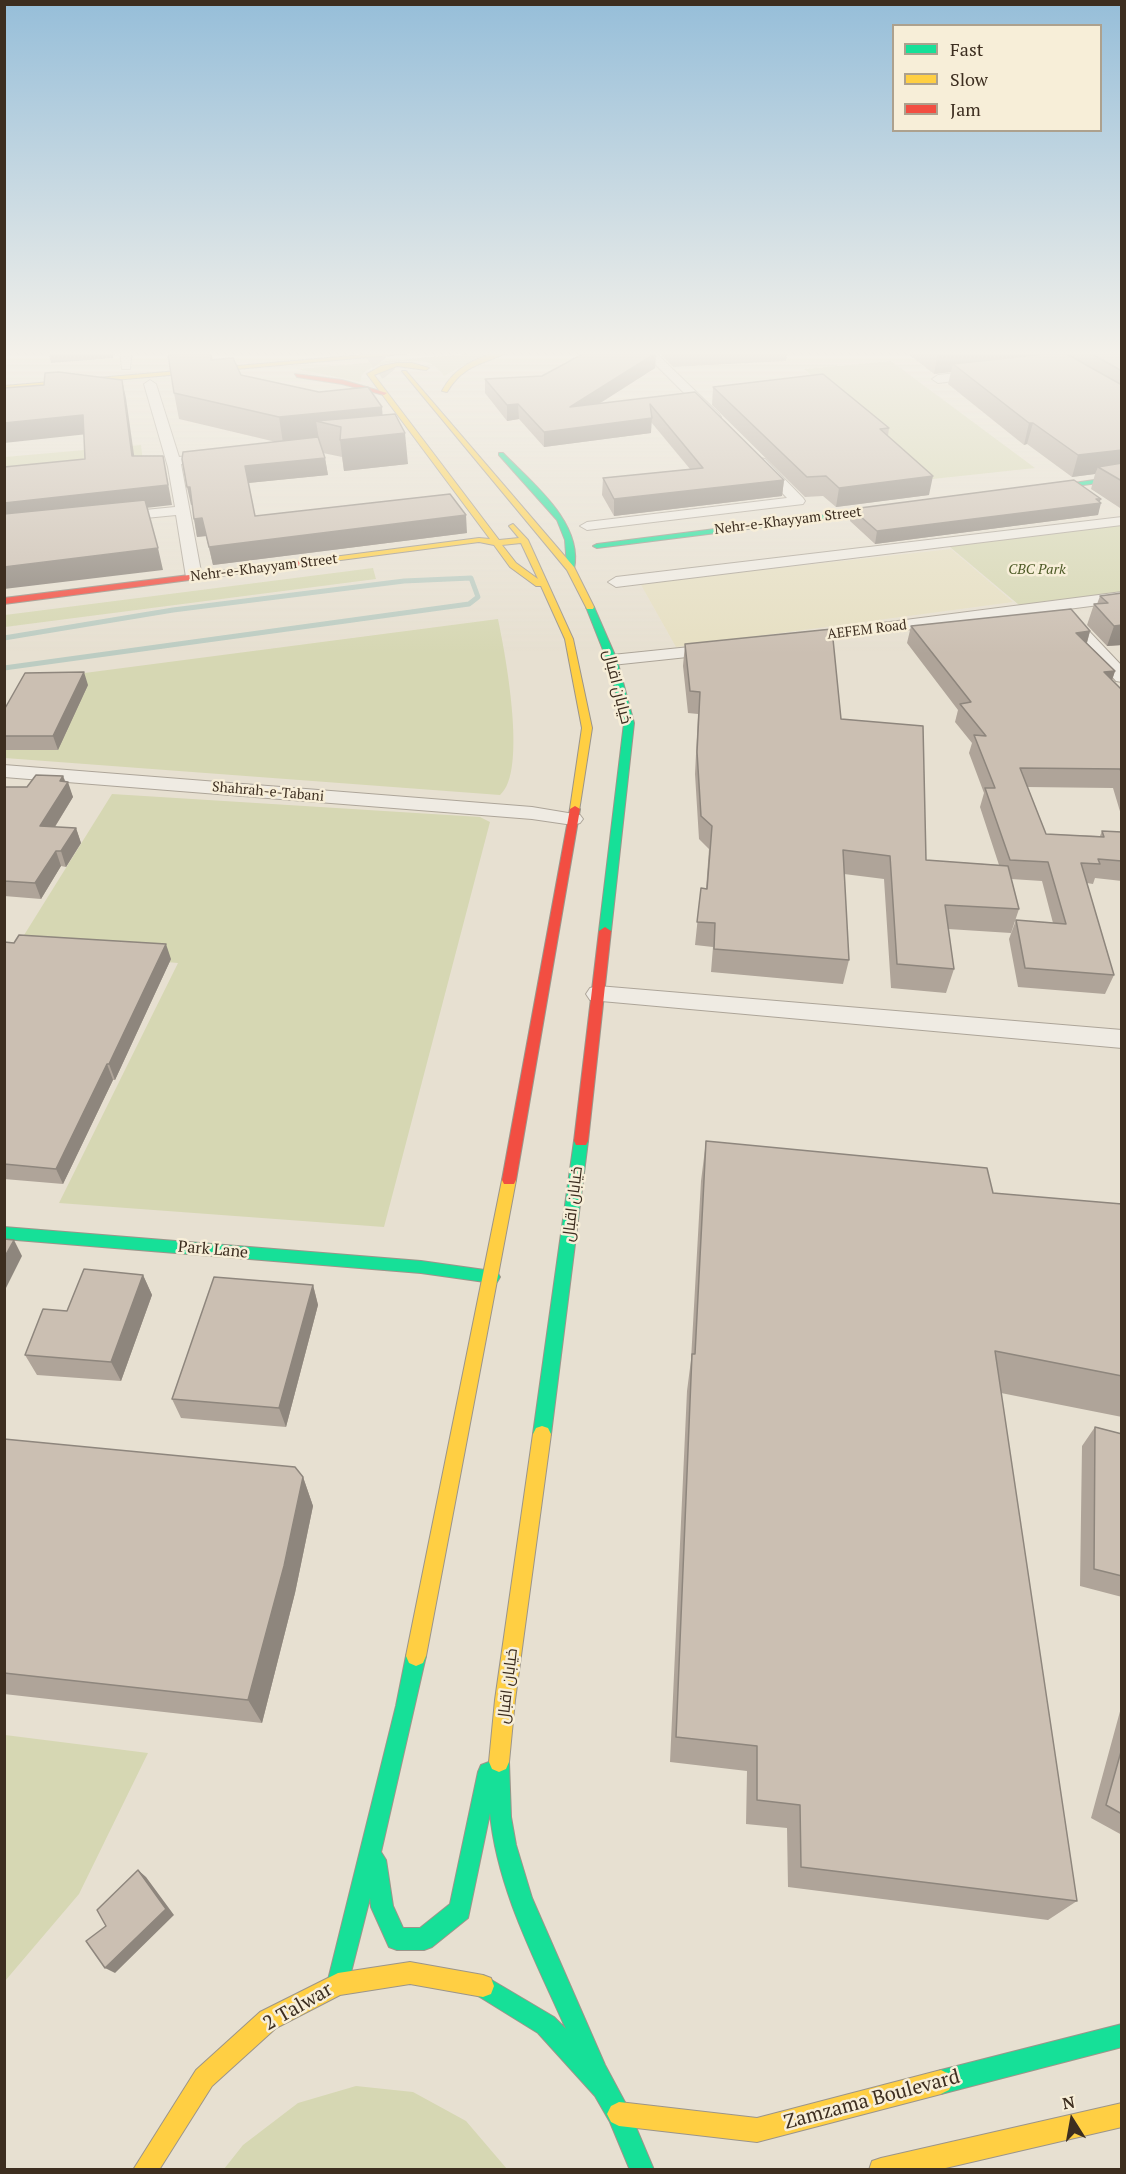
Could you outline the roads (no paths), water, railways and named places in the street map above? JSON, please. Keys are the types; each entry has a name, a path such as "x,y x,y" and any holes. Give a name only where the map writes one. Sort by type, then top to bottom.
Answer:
{"main road":[{"path":"428,451 513,565 550,592"},
{"name":"خیابان اقبال","path":"471,451 571,569 599,624 612,660 629,723 575,1190 505,1700 498,1779 507,1856 531,1924 603,2088"},
{"path":"500,451 561,519 569,540 571,569"},
{"path":"1026,490 1122,478"},
{"name":"Nehr-e-Khayyam Street","path":"597,546 910,506"},
{"path":"338,1984 406,1706 492,1277 587,728 568,639 550,592 524,540 501,512"},
{"name":"Nehr-e-Khayyam Street","path":"4,601 479,540 497,543 524,540"},
{"name":"Park Lane","path":"4,1233 421,1267 492,1277"},
{"path":"373,1847 382,1906 397,1939 424,1939 460,1910 483,1794 505,1700"},
{"name":"2 Talwar","path":"145,2169 204,2078 268,2020 338,1984 410,1973 482,1986 546,2025 603,2088 618,2114 642,2169"},
{"name":"Zamzama Boulevard","path":"618,2114 757,2130 1122,2035"},
{"path":"881,2169 1122,2115"}],"street":[{"path":"171,451 194,577"},
{"path":"587,526 798,501 750,452"},
{"path":"174,461 228,456"},
{"path":"1072,484 1089,496"},
{"path":"1105,507 1122,520"},
{"path":"101,519 183,510"},
{"path":"616,582 1122,520"},
{"name":"AEFEM Road","path":"781,641 1122,597"},
{"path":"1059,606 1122,677"},
{"path":"612,660 735,647"},
{"name":"Shahrah-e-Tabani","path":"4,771 532,813 573,819"},
{"path":"598,994 1122,1039"}],"waterway":[{"path":"4,638 173,610 404,581 471,578 478,597 469,604 4,668"}],"park label":[{"name":"CBC Park","path":"1037,570"}]}
